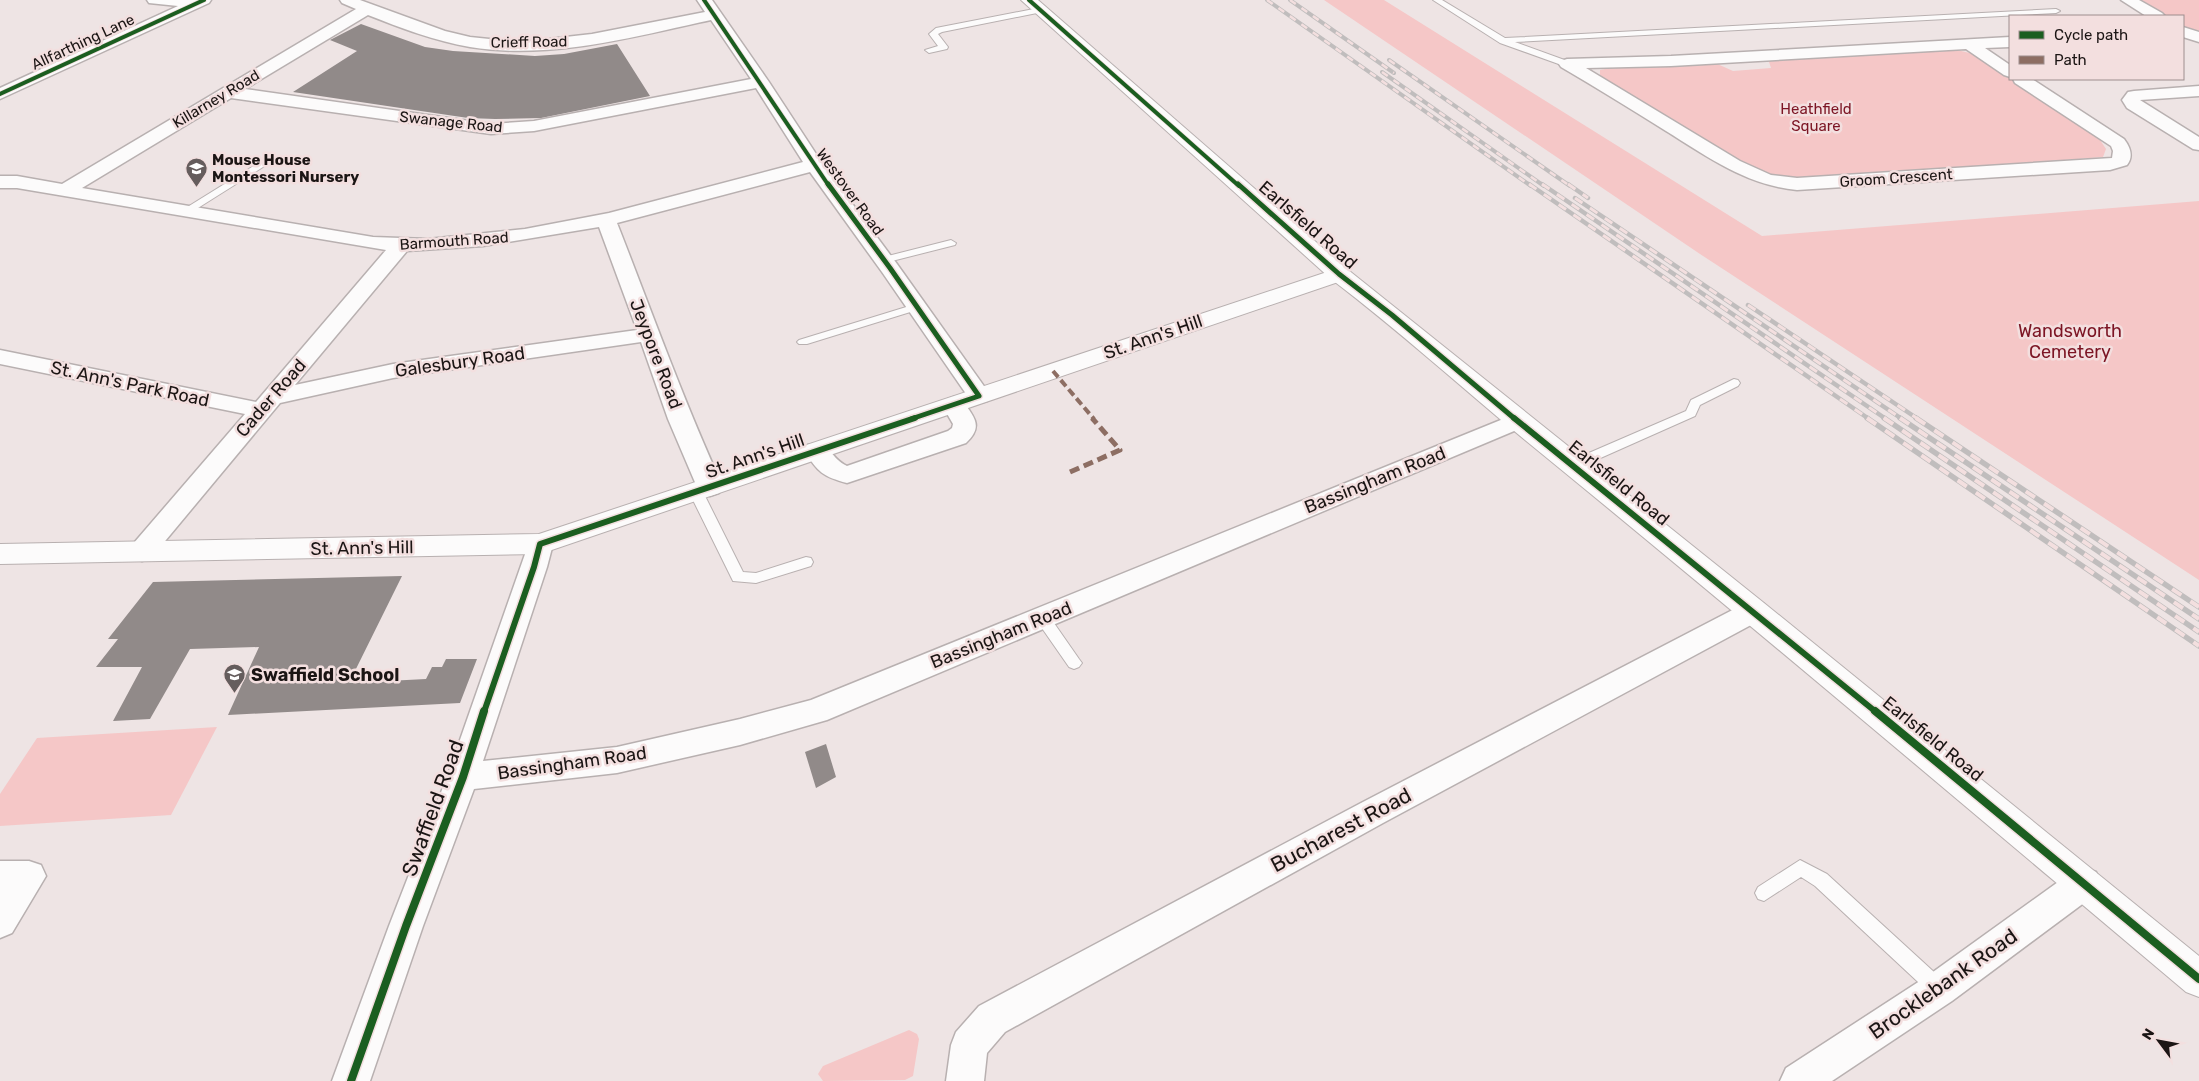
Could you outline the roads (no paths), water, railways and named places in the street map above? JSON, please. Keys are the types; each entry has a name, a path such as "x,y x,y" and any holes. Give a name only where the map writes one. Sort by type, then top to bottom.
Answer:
{"main road":[{"name":"Earlsfield Road","path":"1034,5 1339,274 1392,315 1518,421 1754,611 2199,980"},
{"name":"St. Ann's Hill","path":"0,554 540,544 1339,274"}],"street":[{"path":"154,0 201,2"},
{"name":"Crieff Road","path":"347,0 366,9 441,35 470,42 504,45 568,42 710,7"},
{"path":"2128,0 2155,15"},
{"name":"Allfarthing Lane","path":"0,94 201,2"},
{"name":"Westover Road","path":"710,7 814,165 884,260 979,396"},
{"name":"Killarney Road","path":"65,190 366,9"},
{"path":"2184,32 2199,38"},
{"path":"1567,64 1671,61 2009,42"},
{"path":"1970,45 2009,71"},
{"name":"Groom Crescent","path":"1567,64 1751,173 1779,183 1797,184 2110,164 2122,161 2122,151 2118,143 2023,80"},
{"path":"2184,75 2199,84"},
{"name":"Swanage Road","path":"227,92 491,129 534,126 761,82"},
{"path":"2199,91 2140,95 2134,96 2131,100 2133,104 2199,145"},
{"name":"Barmouth Road","path":"0,182 17,182 373,243 401,246 439,245 520,236 606,220 814,165"},
{"name":"Jeypore Road","path":"606,220 650,333 702,490"},
{"name":"Cader Road","path":"142,551 401,246"},
{"name":"Galesbury Road","path":"265,404 393,371 630,338 650,333"},
{"name":"St. Ann's Park Road","path":"0,357 265,404"},
{"name":"Bassingham Road","path":"463,778 617,760 749,730 816,711 1518,421"},
{"name":"Swaffield Road","path":"351,1081 406,926 463,778 540,544"},
{"name":"Bucharest Road","path":"965,1081 969,1045 992,1018 1372,813 1754,611"},
{"path":"0,876 29,876 0,922"},
{"name":"Brocklebank Road","path":"1799,1081 1940,989 2084,884"}],"lane":[{"path":"1438,0 1503,41 1567,64"},
{"path":"929,50 944,46 933,34 939,30 1034,5"},
{"path":"1503,41 2056,11"},
{"path":"186,211 260,165"},
{"path":"884,260 951,243"},
{"path":"803,342 916,307"},
{"path":"1573,465 1691,413 1695,403 1734,383"},
{"path":"702,490 738,577 756,578 806,562"},
{"path":"1042,618 1074,663"},
{"path":"1764,893 1800,868 1821,880 1940,989"}],"railway":[{"path":"1267,0 1531,186"},
{"path":"1290,0 1394,73"},
{"path":"1389,60 1570,186"},
{"path":"1382,72 1544,186"},
{"path":"1529,184 1869,419"},
{"path":"1542,184 1886,419"},
{"path":"1568,184 1588,198"},
{"path":"1575,198 1902,419"},
{"path":"1748,305 1918,419"},
{"path":"1867,418 2199,646"},
{"path":"1884,418 2199,632"},
{"path":"1900,418 2199,619"},
{"path":"1916,418 2199,607"}],"place":[{"name":"Mouse House Montessori Nursery","path":"196,188"},
{"name":"Swaffield School","path":"235,694"}],"park label":[{"name":"Heathfield Square","path":"1816,118"},
{"name":"Wandsworth Cemetery","path":"2070,341"}]}
